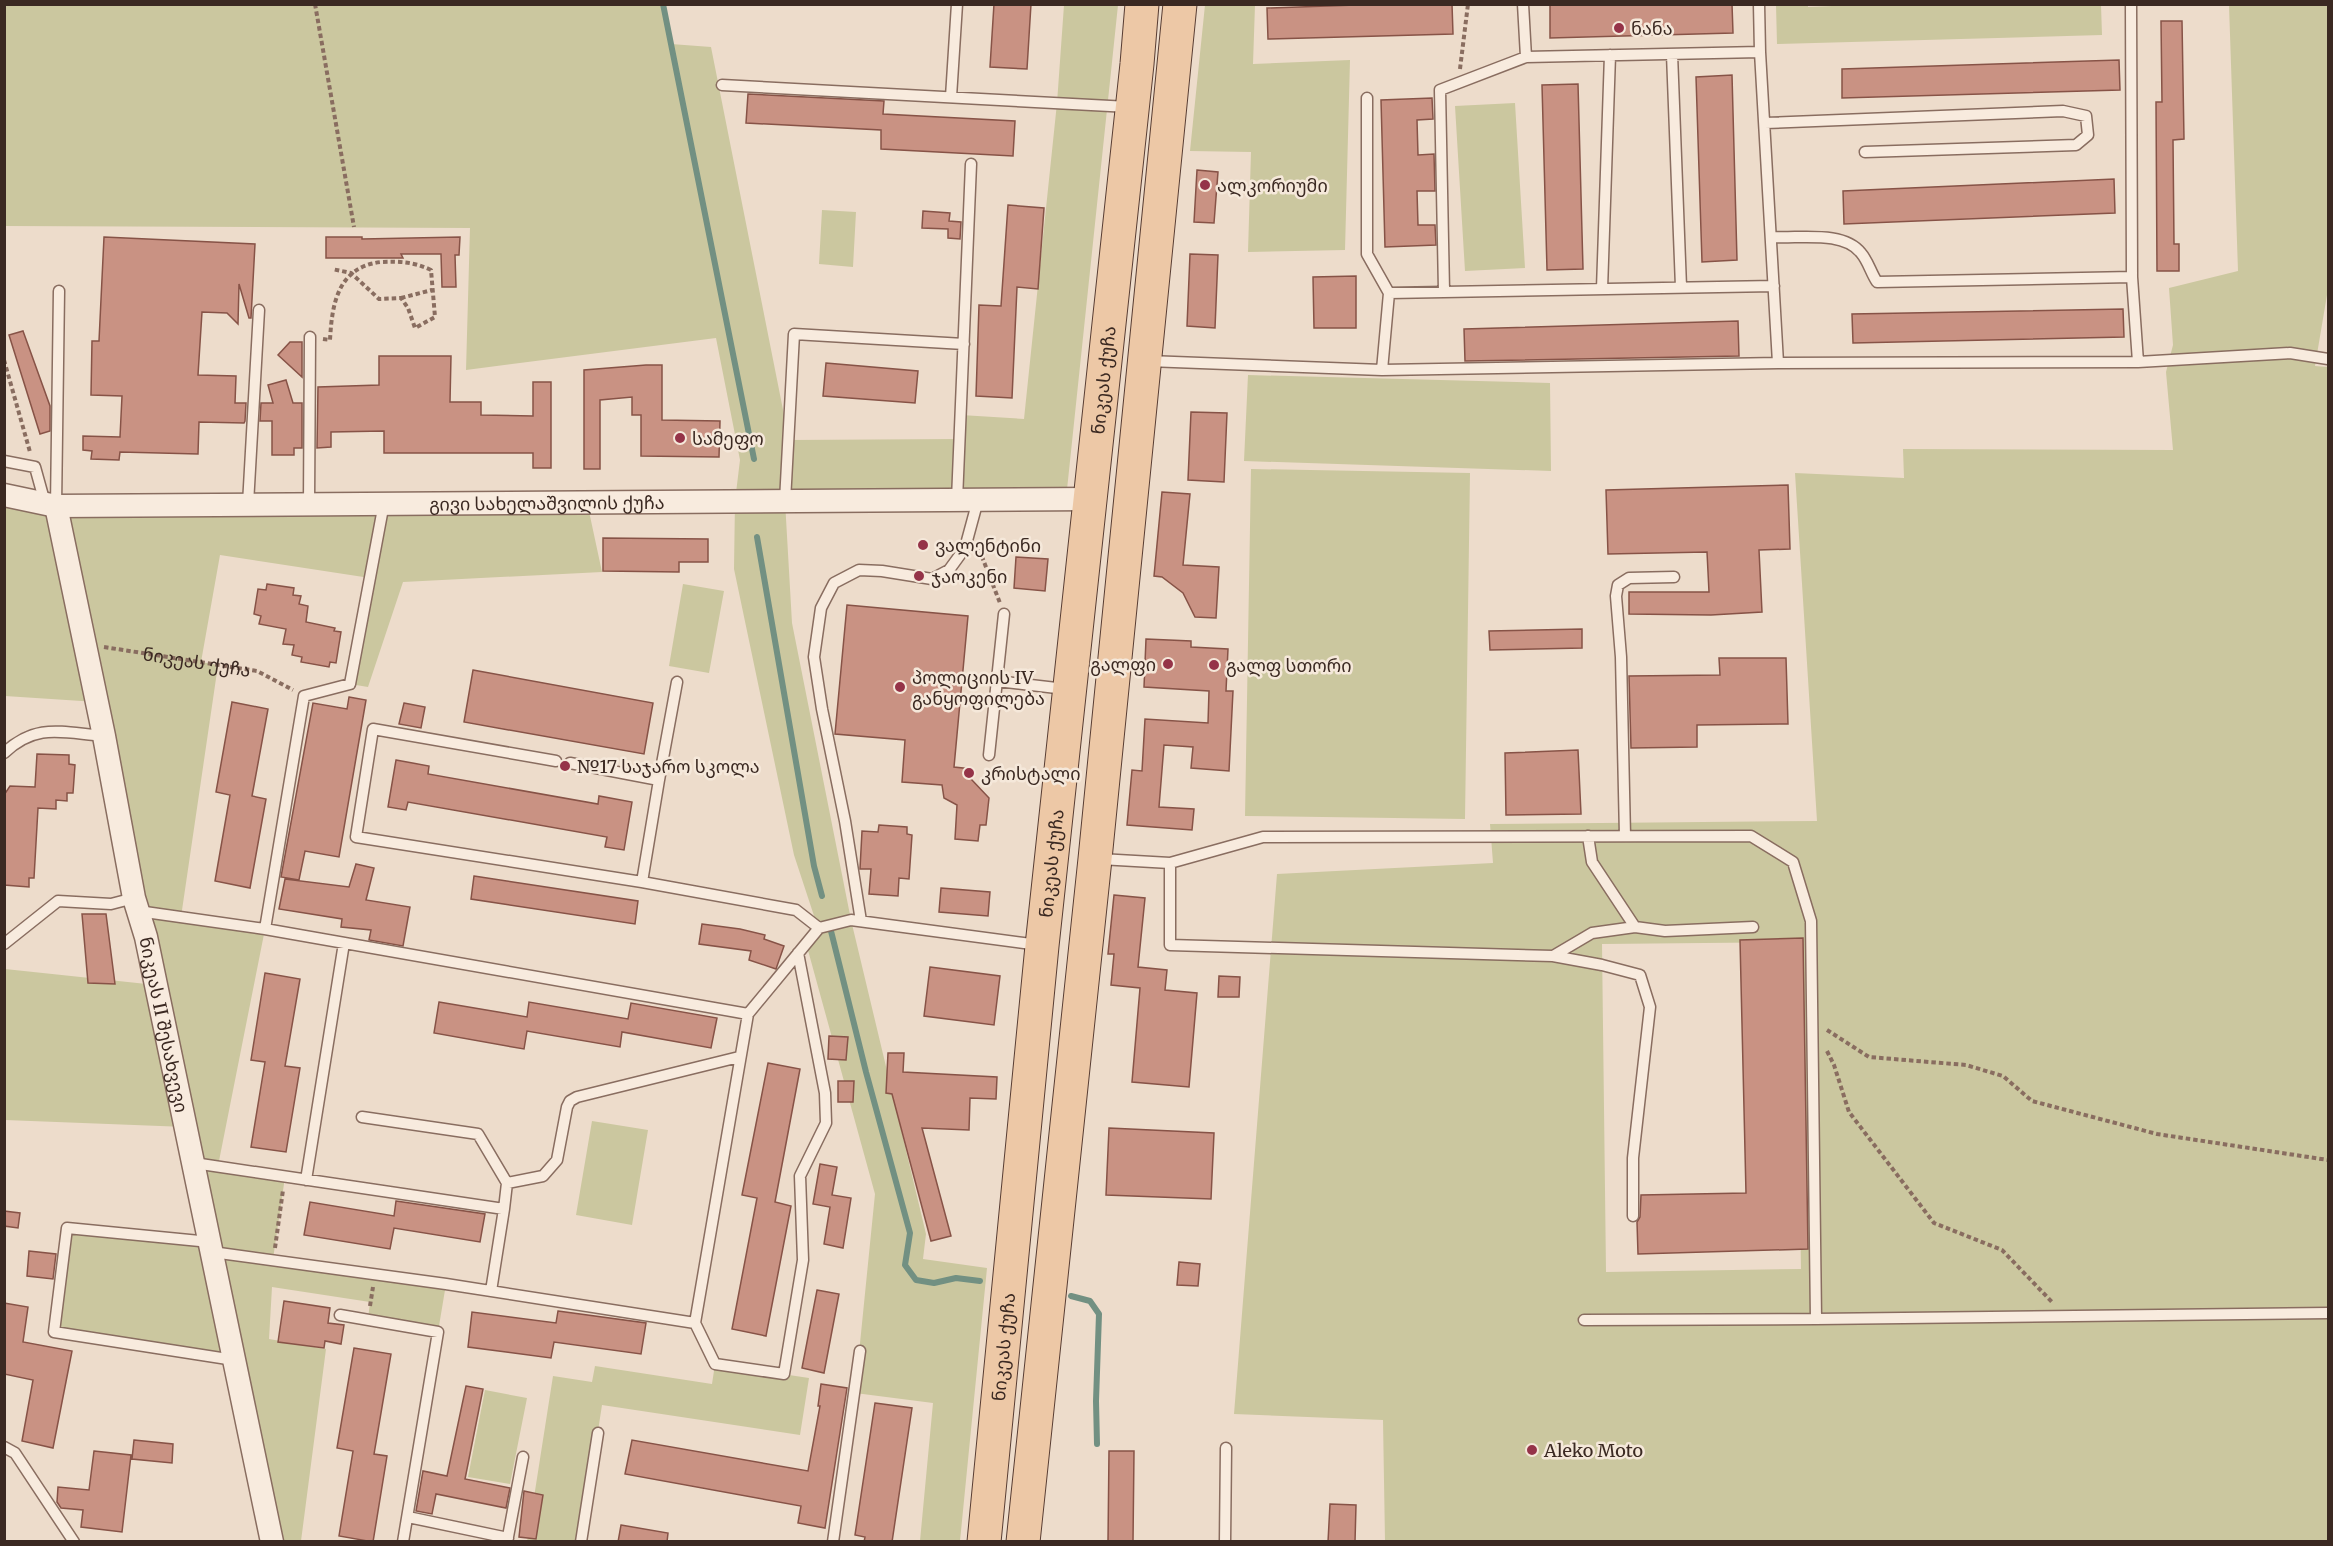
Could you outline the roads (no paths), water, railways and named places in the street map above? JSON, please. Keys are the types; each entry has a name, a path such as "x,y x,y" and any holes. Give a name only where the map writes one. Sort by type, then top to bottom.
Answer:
{"main road":[{"name":"ნიკეას ქუჩა","path":"984,1542 1042,946 1133,107 1142,4"},
{"path":"1023,1542 1095,859 1180,4"},
{"path":"1059,799 1100,804"}],"street":[{"name":"გივი სახელაშვილის ქუჩა","path":"4,495 50,505 1090,499"},
{"name":"ნიკეას II შესახვევი","path":"50,505 85,644 136,904 146,937 194,1162 272,1542"}],"lane":[{"path":"951,97 957,4"},
{"path":"1523,4 1526,57"},
{"path":"1759,4 1778,363"},
{"path":"2131,4 2132,277 2138,362"},
{"path":"1444,291 1440,90 1526,57 1760,52"},
{"path":"1672,54 1681,287"},
{"path":"1602,289 1610,55"},
{"path":"722,85 1133,107"},
{"path":"1367,98 1367,254 1389,293 1382,370"},
{"path":"1765,123 2063,111 2086,116 2088,135 2076,145 1865,152"},
{"path":"861,921 845,820 822,709 814,657 821,608 834,583 859,570 882,571 932,579 949,570 965,548 970,526 964,344 971,164"},
{"path":"1771,237 1827,237 1849,241 1863,254 1877,282 2132,277"},
{"path":"1389,293 1774,286"},
{"path":"50,505 59,291"},
{"path":"249,504 259,310"},
{"path":"785,501 794,334 964,344"},
{"path":"309,504 310,337"},
{"path":"1144,361 1382,370 1778,363 2138,362 2290,353 2328,359"},
{"path":"4,461 35,467 50,505"},
{"path":"264,929 304,696 350,684 384,503"},
{"path":"1624,836 1622,657 1616,596 1618,585 1629,578 1674,577"},
{"path":"989,755 1004,614"},
{"path":"997,681 1070,690"},
{"path":"642,882 677,682"},
{"path":"556,761 373,729 356,837 642,882 796,910 819,928"},
{"path":"4,753 16,742 34,732 104,736"},
{"path":"570,764 659,780"},
{"path":"1588,836 1592,862 1635,927"},
{"path":"1095,859 1170,863 1263,837 1751,836 1793,862 1811,921 1816,1319"},
{"path":"1170,863 1170,945 1553,956 1640,975 1650,1007 1633,1158 1633,1216"},
{"path":"4,944 58,901 136,904 264,929 748,1014"},
{"path":"798,953 825,1093 826,1123 800,1176 803,1260 784,1374 716,1364 695,1323 748,1014 798,953 819,928 851,920 1042,946"},
{"path":"1553,956 1592,933 1635,927 1665,931 1754,927"},
{"path":"306,1180 344,943"},
{"path":"507,1184 543,1176 557,1160 567,1107 570,1101 577,1096 739,1057"},
{"path":"362,1117 478,1134 507,1184 491,1291"},
{"path":"194,1162 504,1209"},
{"path":"234,1360 54,1332 67,1228 211,1247 273,1259 695,1323"},
{"path":"1584,1320 2328,1313"},
{"path":"340,1315 438,1332 403,1542"},
{"path":"833,1542 860,1351"},
{"path":"581,1542 598,1433"},
{"path":"4,1447 15,1453 74,1542"},
{"path":"1225,1542 1226,1448"},
{"path":"408,1518 507,1540 523,1457"}],"waterway":[{"path":"663,4 754,459"},
{"path":"757,537 814,866 822,896"},
{"path":"830,927 866,1072 910,1233 905,1265 916,1280 934,1283 956,1278 980,1281"},
{"path":"1071,1296 1090,1301 1099,1314 1097,1444"}],"place":[{"name":"ნანა","path":"1619,28"},
{"name":"ალკორიუმი","path":"1205,185"},
{"name":"სამეფო","path":"680,438"},
{"name":"ვალენტინი","path":"923,545"},
{"name":"ჯაოკენი","path":"919,576"},
{"name":"გალფი","path":"1168,664"},
{"name":"გალფ სთორი","path":"1214,665"},
{"name":"პოლიციის IV განყოფილება","path":"900,687"},
{"name":"№17 საჯარო სკოლა","path":"565,766"},
{"name":"კრისტალი","path":"969,773"},
{"name":"Aleko Moto","path":"1532,1450"}]}
